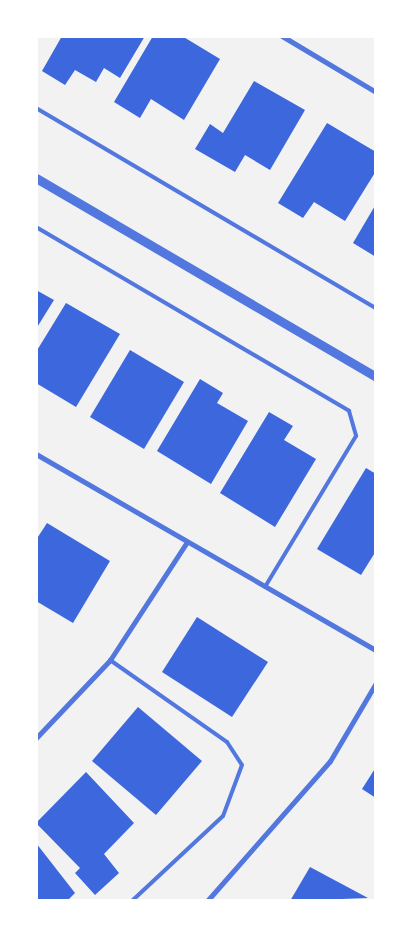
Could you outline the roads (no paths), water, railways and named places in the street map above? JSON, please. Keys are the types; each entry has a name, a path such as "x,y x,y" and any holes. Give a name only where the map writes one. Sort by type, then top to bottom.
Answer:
{"street":[{"path":"282,36 376,92"},
{"path":"36,178 376,377"},
{"path":"36,454 376,650"},
{"path":"36,738 110,660 187,542"},
{"path":"207,901 330,761 376,683"}],"lane":[{"path":"36,108 376,308"},
{"path":"36,227 349,411 356,436 265,587"},
{"path":"110,660 227,742 242,765 223,816 132,901"}]}
